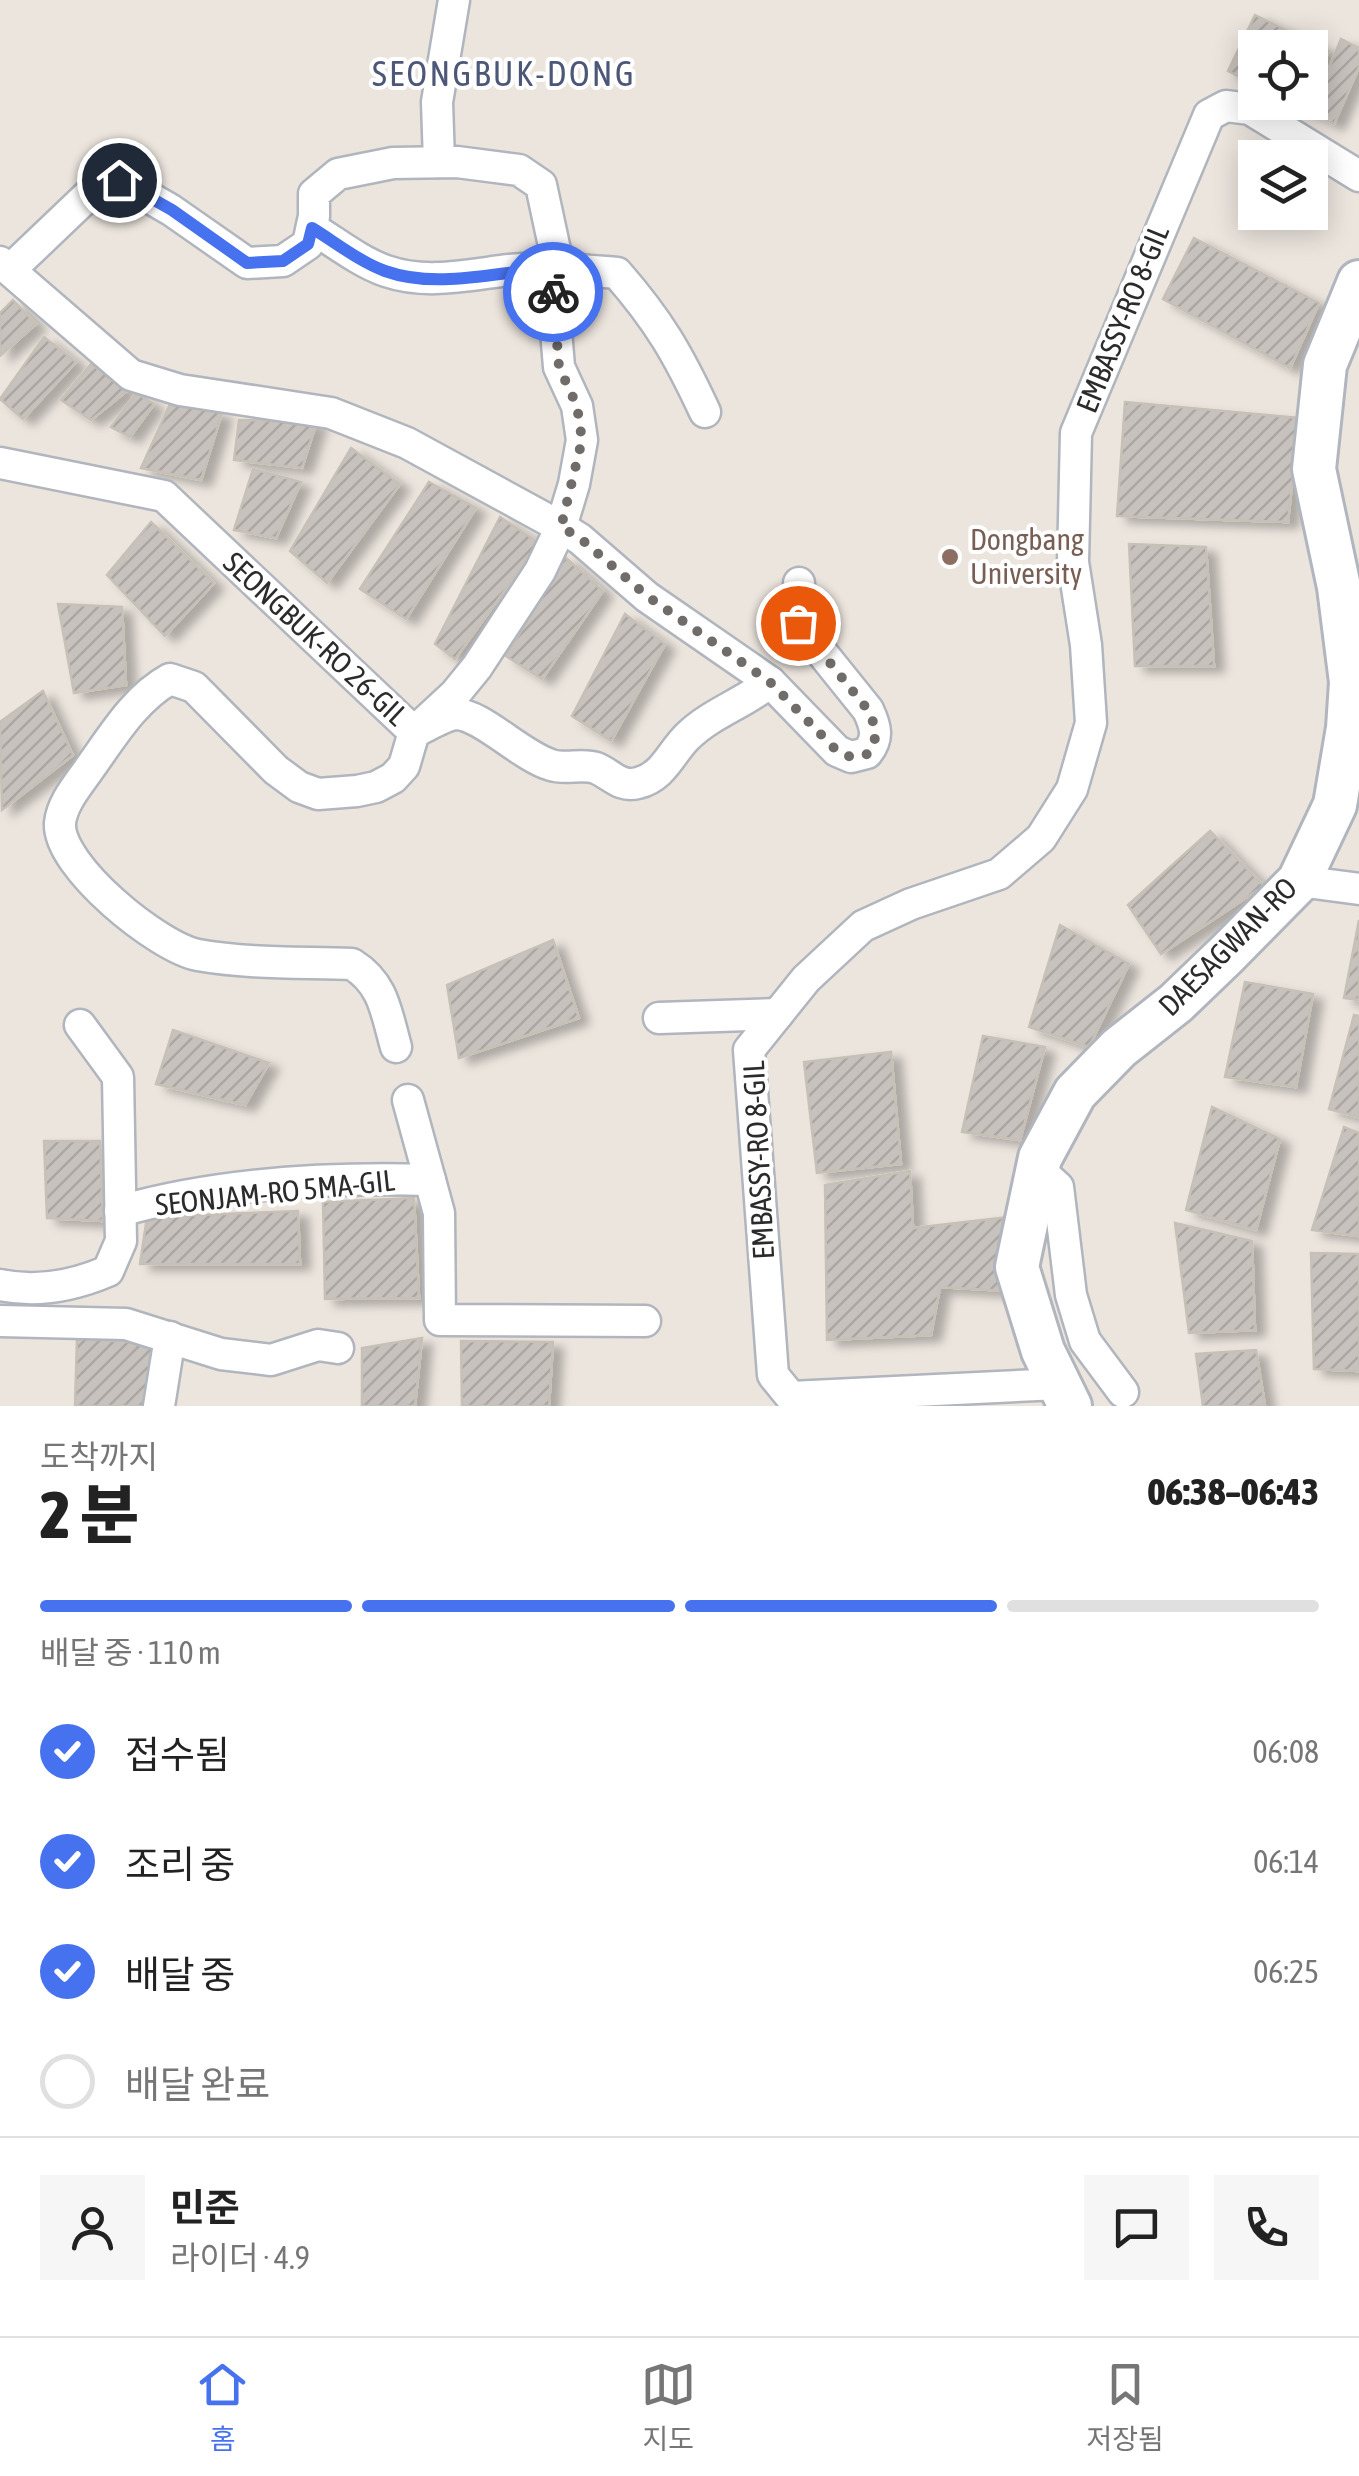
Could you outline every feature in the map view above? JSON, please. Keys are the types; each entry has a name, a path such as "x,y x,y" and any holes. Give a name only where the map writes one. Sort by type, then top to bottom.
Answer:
{"main road":[{"name":"DAESAGWAN-RO","path":"1064,1395 1042,1351 1017,1267 1037,1168 1064,1109 1119,1048 1176,1003 1299,881 1335,805 1348,728 1352,612 1314,469 1325,365 1359,282"}],"street":[{"path":"438,162 437,102 454,0"},
{"name":"EMBASSY-RO 8-GIL","path":"1064,1395 790,1397 773,1374 749,1050 806,979 863,926 911,904 999,874 1041,838 1072,789 1091,723 1086,644 1073,562 1076,433 1208,115 1226,106 1250,110 1359,176"},
{"path":"396,1047 371,976 352,964 196,955 170,945 100,890 66,848 60,825 65,804 112,736 150,689 170,679 194,686 276,770 318,794 376,787 404,766 414,732 478,666 540,571 561,527 582,440 577,406 559,367 552,282 556,255 540,185 519,170 438,162 393,164 338,174 314,194 308,244 283,261 247,263 172,210 119,180 98,185 6,265 131,375 180,390 331,413 407,443 561,527 580,538 647,596 770,682 837,751 851,757 868,754 876,742 875,726 868,710 798,623 799,583"},
{"path":"312,228 382,270 410,278 457,279 508,270 554,268 617,273 655,316 705,412"},
{"name":"SEONGBUK-RO 26-GIL","path":"0,463 164,496 414,732 455,714 477,720 524,754 552,766 588,766 604,771 620,783 635,785 655,776 687,737 715,716 749,700 770,682"},
{"path":"1299,881 1359,889"},
{"path":"659,1018 778,1014"},
{"name":"SEONJAM-RO 5MA-GIL","path":"0,1285 73,1286 108,1271 121,1241 118,1077 80,1025"},
{"name":"SEONJAM-RO 5MA-GIL","path":"408,1100 439,1213 440,1320 646,1321"},
{"path":"1037,1168 1058,1187 1071,1294 1085,1340 1123,1392"},
{"name":"SEONJAM-RO 5MA-GIL","path":"120,1212 158,1201 234,1190 367,1178 430,1180"},
{"path":"0,1321 126,1324 221,1354 271,1360 318,1345 338,1348"},
{"path":"159,1406 170,1337"}],"building":[{"path":"1255,15 1286,30 1248,30"},
{"path":"1341,39 1359,48 1359,67 1334,124 1326,120 1328,71"},
{"path":"1238,50 1238,76 1228,71"},
{"path":"1194,238 1319,303 1290,368 1163,299"},
{"path":"13,300 36,324 0,356 0,313"},
{"path":"44,337 76,362 23,419 0,399"},
{"path":"91,364 128,390 91,420 61,400"},
{"path":"136,393 154,404 130,437 111,427"},
{"path":"1125,402 1299,418 1288,522 1117,516"},
{"path":"170,404 222,413 201,480 141,468"},
{"path":"239,420 317,421 302,468 234,460"},
{"path":"351,448 400,484 327,583 290,551"},
{"path":"253,469 301,482 276,538 234,530"},
{"path":"429,482 476,508 406,619 360,589"},
{"path":"500,517 539,543 455,659 435,644"},
{"path":"151,522 214,583 165,636 107,575"},
{"path":"1129,544 1206,547 1214,666 1135,666"},
{"path":"565,557 603,591 542,679 506,656"},
{"path":"58,604 122,607 126,685 74,693"},
{"path":"625,614 665,644 611,741 572,716"},
{"path":"43,691 73,755 2,810 0,722"},
{"path":"1210,831 1264,886 1161,954 1128,905"},
{"path":"1359,920 1359,1000 1344,998"},
{"path":"1060,925 1129,964 1089,1047 1029,1027"},
{"path":"553,940 579,1018 459,1058 447,985"},
{"path":"1245,982 1313,994 1296,1087 1225,1077"},
{"path":"1354,1015 1359,1016 1359,1117 1329,1109"},
{"path":"173,1030 269,1063 245,1105 156,1084"},
{"path":"983,1036 1045,1047 1020,1140 962,1132"},
{"path":"891,1052 901,1164 817,1173 804,1062"},
{"path":"1212,1107 1280,1139 1256,1230 1186,1210"},
{"path":"1344,1127 1359,1133 1359,1236 1312,1230"},
{"path":"44,1141 100,1141 103,1221 47,1218"},
{"path":"910,1171 913,1228 1009,1217 1007,1291 940,1287 931,1335 827,1340 825,1185"},
{"path":"414,1198 419,1298 325,1299 323,1202"},
{"path":"298,1211 300,1264 140,1264 147,1217"},
{"path":"1175,1223 1252,1241 1255,1330 1189,1333"},
{"path":"1311,1253 1359,1254 1359,1371 1314,1369"},
{"path":"77,1338 153,1344 145,1406 75,1406"},
{"path":"422,1338 415,1406 362,1406 362,1348"},
{"path":"461,1341 553,1342 549,1406 462,1406"},
{"path":"1256,1350 1265,1406 1203,1406 1196,1354"}],"way so far":[{"path":"553,292 559,367 577,406 582,440 561,527 580,538 647,596 770,682 837,751 851,757 868,754 876,742 868,710 798,623"}],"place":[{"name":"Dongbang University","path":"950,557"}],"district":[{"name":"SEONGBUK-DONG","path":"504,74"}],"route":[{"path":"119,180 172,210 212,242 247,263 283,261 308,244 312,228 382,270 410,278 457,279 508,270 554,268 553,292"}]}
